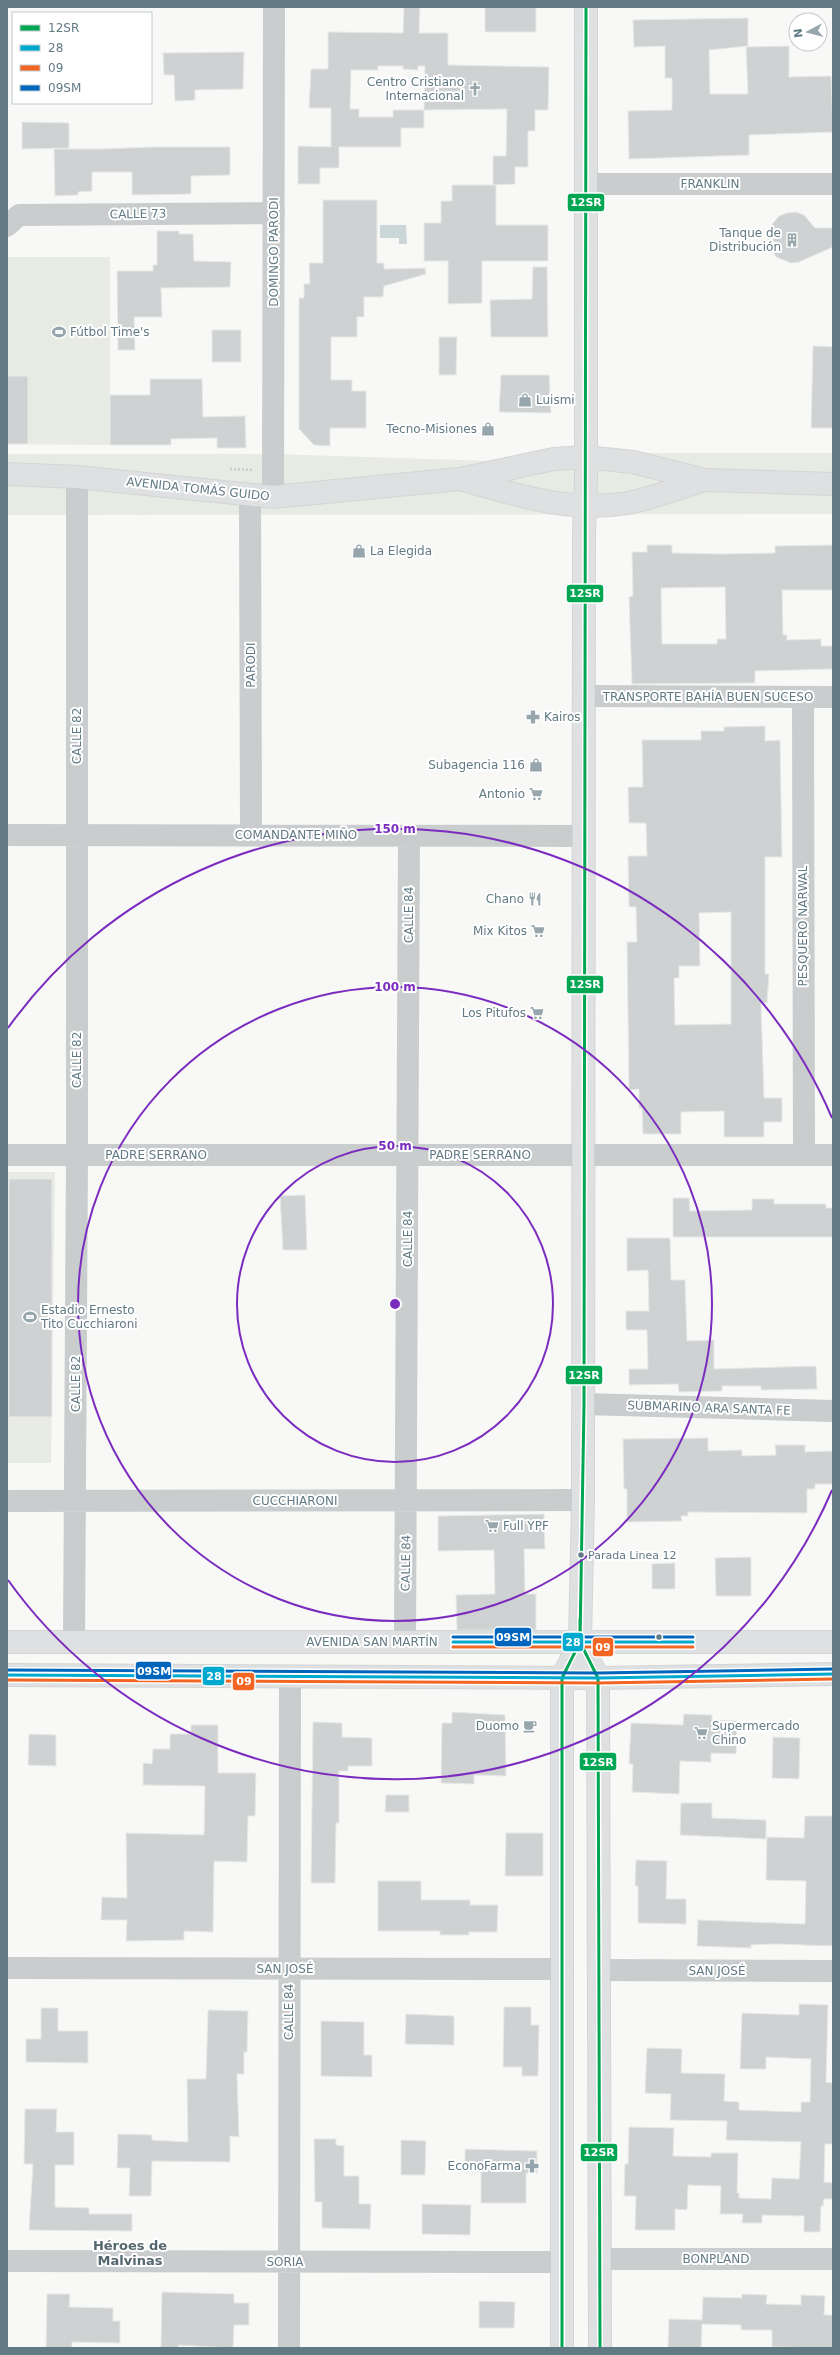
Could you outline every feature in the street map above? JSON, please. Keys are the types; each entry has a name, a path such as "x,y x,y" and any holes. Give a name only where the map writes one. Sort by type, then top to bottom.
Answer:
{"main road":[{"path":"562,2348 562,1678 580,1642 584,1404 583,1156 586,7"},
{"name":"AVENIDA TOMÁS GUIDO","path":"7,474 77,477 250,496 273,497 460,479 554,458 586,457 633,462 705,480 833,484"},
{"name":"AVENIDA TOMÁS GUIDO","path":"460,479 549,504 584,505 628,503 705,480"},
{"name":"AVENIDA SAN MARTÍN","path":"7,1642 833,1642"},
{"path":"580,1642 598,1678 600,2348"},
{"path":"7,1676 598,1678 833,1674"}],"street":[{"name":"DOMINGO PARODI","path":"273,497 274,7"},
{"name":"FRANKLIN","path":"586,184 833,184"},
{"name":"CALLE 73","path":"7,226 19,215 274,213"},
{"name":"CALLE 82","path":"74,1642 76,1501 78,835 77,477"},
{"name":"PARODI","path":"250,496 251,835"},
{"name":"TRANSPORTE BAHÍA BUEN SUCESO","path":"584,696 833,697"},
{"name":"PESQUERO NARWAL","path":"803,697 804,1155"},
{"name":"COMANDANTE MIÑO","path":"7,835 584,836"},
{"name":"CALLE 84","path":"405,1642 407,1501 409,835"},
{"name":"PADRE SERRANO","path":"7,1155 833,1155"},
{"name":"SUBMARINO ARA SANTA FE","path":"584,1404 833,1411"},
{"name":"CUCCHIARONI","path":"7,1501 583,1500"},
{"name":"CALLE 84","path":"289,2348 290,1677"},
{"name":"SAN JOSÉ","path":"7,1968 563,1969"},
{"name":"SAN JOSÉ","path":"600,1970 833,1971"},
{"name":"BONPLAND","path":"600,2258 833,2259"},
{"name":"SORIA","path":"7,2261 562,2262"}],"shaded area":[{"path":"380,225 406,225 407,244 399,244 399,238 380,238"},
{"name":"Fútbol Time's","path":"7,257 110,257 110,445 7,444"},
{"path":"586,453 833,453 833,514 7,515 7,454 273,454 491,461"},
{"name":"Estadio Ernesto Tito Cucchiaroni","path":"7,1172 55,1172 51,1463 7,1463"}],"building":[{"path":"404,7 420,7 419,33 448,33 448,65 549,67 548,110 535,110 535,131 528,131 528,167 515,167 515,184 493,185 493,156 506,156 507,109 424,110 424,128 401,128 401,147 339,147 339,168 320,168 320,184 298,184 298,146 331,147 331,108 309,108 311,69 328,69 328,32 403,33","holes":["378,66 403,66 403,69 418,70 418,66 425,66 424,110 393,110 393,117 359,117 359,109 350,109 351,70 378,70"]},
{"path":"485,7 536,7 536,32 485,32"},
{"path":"748,18 748,46 709,50 710,94 748,94 746,47 788,46 789,77 831,76 833,132 749,135 749,155 629,159 628,111 672,110 672,78 665,78 665,46 634,47 633,20"},
{"path":"244,52 243,89 195,90 195,100 175,101 174,75 164,75 163,53"},
{"path":"22,122 69,123 69,148 22,149"},
{"path":"230,147 230,175 191,176 191,194 132,195 132,172 92,172 92,191 78,192 78,195 55,196 54,149"},
{"path":"452,185 496,185 496,225 548,225 548,261 482,261 482,303 448,304 448,261 424,261 424,223 441,223 441,201 452,201"},
{"path":"323,200 377,200 377,263 384,263 384,269 425,268 426,274 384,286 383,297 364,297 364,317 357,317 357,337 331,337 331,380 352,380 352,391 366,391 366,428 330,428 330,446 314,445 299,429 299,298 304,298 304,284 310,284 309,263 323,263"},
{"name":"Tanque de Distribución","path":"796,212 804,215 815,228 833,228 833,247 799,262 791,263 776,257 768,244 769,228 779,216"},
{"path":"157,231 179,231 179,234 193,234 194,261 231,262 230,287 161,288 162,317 134,317 135,350 118,350 117,271 153,271 153,265 157,265"},
{"path":"533,267 547,267 548,337 491,337 490,300 532,299"},
{"path":"212,330 241,330 241,362 212,362"},
{"path":"439,337 457,337 456,375 439,375"},
{"path":"813,346 833,347 833,428 811,428"},
{"name":"Luismi","path":"501,375 549,375 551,413 499,412"},
{"path":"7,376 28,376 28,444 7,444"},
{"path":"150,379 202,379 203,417 245,416 246,448 217,448 217,438 171,439 171,445 110,445 110,395 150,395"},
{"path":"647,545 672,545 672,553 721,554 775,553 775,546 833,545 833,590 782,590 783,635 787,635 787,640 821,639 821,646 833,646 833,669 755,671 755,683 632,684 629,597 633,596 632,552 647,552","holes":["725,587 726,639 717,639 717,644 662,644 661,588"]},
{"path":"765,726 765,741 780,740 782,857 765,857 765,974 769,974 767,1003 761,1003 764,1098 782,1098 782,1122 764,1122 764,1137 724,1137 724,1111 681,1112 681,1134 643,1134 642,1108 639,1108 639,1089 629,1090 627,942 637,942 636,907 629,907 628,856 647,856 646,823 629,823 628,787 643,787 642,740 701,740 701,731 724,731 724,727","holes":["731,912 731,1024 675,1025 674,978 679,978 679,966 700,966 699,913"]},
{"name":"Estadio Ernesto Tito Cucchiaroni","path":"9,1179 52,1179 52,1417 9,1417"},
{"path":"305,1195 307,1250 283,1250 280,1196"},
{"path":"673,1198 689,1198 690,1211 752,1210 752,1199 774,1199 774,1204 826,1204 826,1208 833,1208 833,1237 673,1237"},
{"path":"627,1238 670,1238 671,1280 685,1280 687,1341 714,1340 714,1369 816,1366 817,1389 761,1390 761,1386 722,1386 722,1391 679,1392 678,1384 629,1385 629,1369 648,1369 647,1330 626,1330 626,1311 649,1311 648,1270 627,1271"},
{"path":"708,1438 708,1451 742,1450 742,1456 776,1455 775,1445 805,1445 805,1452 833,1451 833,1484 815,1484 815,1489 807,1489 807,1513 688,1512 688,1516 681,1516 682,1521 627,1522 627,1489 624,1489 623,1439"},
{"path":"544,1514 545,1549 524,1549 525,1594 536,1594 536,1630 457,1630 456,1595 495,1594 494,1550 438,1551 438,1516"},
{"path":"751,1557 751,1596 716,1596 715,1558"},
{"path":"675,1563 675,1589 652,1589 652,1564"},
{"path":"452,1712 505,1715 506,1776 474,1775 474,1784 441,1783 442,1723 452,1723"},
{"path":"684,1714 712,1715 712,1720 737,1721 736,1754 711,1753 711,1762 680,1761 679,1794 632,1792 633,1764 629,1764 631,1723 683,1725"},
{"path":"313,1722 342,1723 342,1737 372,1738 372,1766 348,1766 348,1771 339,1771 339,1823 336,1823 335,1883 311,1883"},
{"path":"191,1725 218,1725 218,1773 256,1773 255,1816 248,1816 247,1862 214,1861 213,1932 184,1931 184,1940 126,1941 127,1920 101,1920 102,1897 127,1898 126,1833 204,1835 205,1786 143,1785 143,1763 152,1764 153,1749 170,1749 170,1734 191,1734"},
{"path":"29,1734 56,1735 56,1766 28,1765"},
{"path":"773,1737 800,1738 799,1779 772,1778"},
{"path":"386,1795 409,1795 409,1812 385,1812"},
{"path":"681,1803 712,1803 712,1818 766,1820 766,1839 680,1835"},
{"path":"805,1816 833,1816 833,1946 776,1944 751,1945 751,1948 697,1946 698,1920 805,1924 806,1881 766,1880 767,1837 804,1838"},
{"path":"506,1833 543,1833 543,1876 505,1876"},
{"path":"636,1860 667,1861 666,1899 686,1899 686,1924 638,1923 638,1886 635,1886"},
{"path":"378,1881 421,1881 421,1900 470,1900 470,1905 498,1905 497,1932 469,1932 469,1935 440,1935 440,1931 378,1931"},
{"path":"799,2004 828,2005 826,2082 833,2083 833,2144 825,2144 824,2182 833,2183 833,2199 824,2199 823,2206 821,2206 820,2232 804,2232 804,2216 762,2215 762,2223 742,2223 743,2214 720,2214 721,2186 688,2185 687,2210 675,2209 675,2230 635,2230 636,2196 624,2196 625,2164 628,2164 629,2127 674,2128 673,2156 711,2157 711,2153 738,2153 737,2193 739,2193 739,2198 771,2199 772,2178 799,2179 801,2142 726,2140 727,2121 670,2120 671,2094 645,2093 647,2048 682,2049 681,2073 725,2074 724,2101 739,2102 739,2110 801,2112 801,2102 810,2102 811,2059 766,2057 766,2069 740,2069 742,2013 799,2015"},
{"path":"504,2007 531,2007 531,2025 539,2025 538,2076 522,2076 522,2067 503,2067"},
{"path":"41,2008 58,2008 58,2031 88,2031 88,2063 26,2062 26,2039 41,2039"},
{"path":"208,2010 248,2011 247,2052 244,2052 244,2074 237,2074 239,2137 230,2136 230,2162 152,2161 151,2196 129,2196 130,2168 117,2168 118,2134 152,2135 152,2140 188,2142 187,2079 206,2079"},
{"path":"406,2014 454,2016 454,2045 405,2044"},
{"path":"321,2021 364,2022 364,2055 372,2055 372,2077 321,2076"},
{"path":"25,2109 57,2109 56,2132 74,2132 74,2165 55,2165 55,2207 89,2208 89,2214 132,2214 132,2231 29,2230 33,2164 24,2164"},
{"path":"314,2139 336,2139 336,2145 344,2146 344,2176 359,2176 359,2204 371,2204 370,2229 322,2228 322,2202 315,2202"},
{"path":"401,2140 426,2141 425,2175 401,2175"},
{"path":"465,2149 537,2151 537,2173 526,2173 526,2203 481,2203 481,2172 465,2172"},
{"path":"422,2204 471,2205 470,2235 422,2234"},
{"path":"162,2292 234,2294 234,2303 249,2303 249,2325 234,2325 233,2348 178,2345 179,2348 161,2348"},
{"path":"47,2294 70,2294 69,2307 113,2308 113,2321 120,2321 120,2343 72,2342 72,2348 46,2348"},
{"path":"742,2294 767,2295 766,2304 801,2305 801,2295 825,2296 824,2315 833,2315 833,2348 772,2347 772,2330 741,2330 741,2325 702,2324 701,2348 668,2348 669,2319 702,2320 703,2297 742,2298"},
{"path":"479,2301 515,2302 514,2328 479,2328"}],"transit line":[{"name":"12SR","path":"586,7 584,1404 580,1642 598,1678 600,2348"},
{"name":"12SR","path":"562,2348 562,1678 580,1642 580,1619"},
{"name":"09SM","path":"453,1637 693,1637"},
{"name":"28","path":"453,1642 693,1642"},
{"name":"09","path":"453,1647 693,1647"},
{"name":"09SM","path":"7,1670 598,1673 833,1669"},
{"name":"28","path":"7,1675 598,1678 833,1674"},
{"name":"09","path":"7,1680 598,1683 833,1679"}],"place":[{"name":"Centro Cristiano Internacional","path":"475,89"},
{"name":"Tanque de Distribución","path":"792,240"},
{"name":"Fútbol Time's","path":"59,332"},
{"name":"Luismi","path":"525,400"},
{"name":"Tecno-Misiones","path":"488,429"},
{"name":"La Elegida","path":"359,551"},
{"name":"Kairos","path":"533,717"},
{"name":"Subagencia 116","path":"536,765"},
{"name":"Antonio","path":"536,794"},
{"name":"Chano","path":"535,899"},
{"name":"Mix Kitos","path":"538,931"},
{"name":"Los Pitufos","path":"537,1013"},
{"name":"Estadio Ernesto Tito Cucchiaroni","path":"30,1317"},
{"name":"Full YPF","path":"492,1526"},
{"name":"Parada Linea 12","path":"581,1555"},
{"name":"Duomo","path":"530,1726"},
{"name":"Supermercado Chino","path":"701,1733"},
{"name":"EconoFarma","path":"532,2166"}],"district":[{"name":"Héroes de Malvinas","path":"130,2252"}]}
